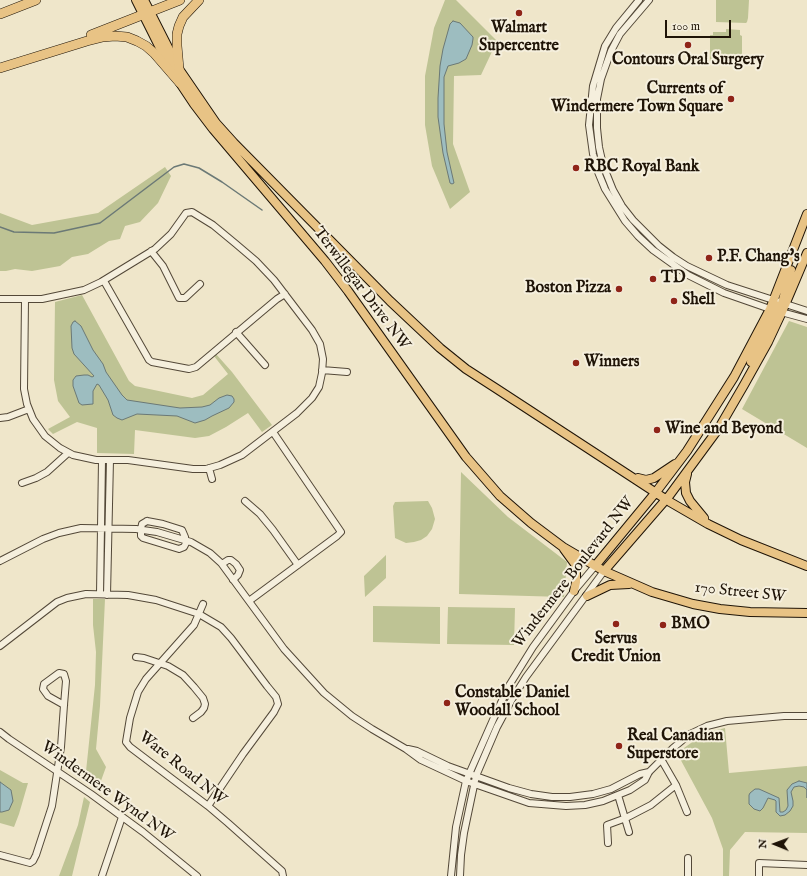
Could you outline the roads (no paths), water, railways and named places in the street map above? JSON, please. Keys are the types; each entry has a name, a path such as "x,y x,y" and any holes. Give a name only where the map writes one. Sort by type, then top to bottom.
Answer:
{"highway":[{"path":"0,14 36,0"},
{"path":"38,56 180,0"},
{"path":"179,69 177,40 179,26 183,17 199,0"},
{"path":"0,68 103,37 115,36 127,37 137,41 154,53 180,83"}],"main road":[{"name":"Terwillegar Drive NW","path":"136,0 147,13 179,69 216,123 246,156 424,334 466,369 666,499"},
{"name":"Terwillegar Drive NW","path":"144,0 159,46 180,83 213,129 348,291 474,467 500,496 526,518 563,547 604,571"},
{"path":"778,307 795,246 807,214"},
{"path":"778,307 807,253"},
{"name":"Windermere Boulevard NW","path":"604,571 688,472 719,428 744,385 778,307"},
{"name":"Windermere Boulevard NW","path":"595,566 679,462 708,420 778,307"},
{"path":"632,477 646,480 654,478 679,462"},
{"path":"688,472 685,482 686,493 692,505 708,524"},
{"path":"666,499 708,524 747,543 807,566"},
{"path":"563,547 575,564 576,582 574,592"},
{"name":"170 Street SW","path":"604,571 630,584 693,604 750,612 807,613"},
{"path":"587,596 610,585 630,584"}],"street":[{"path":"639,0 616,28 605,46 593,86 589,125 593,154 605,189 625,221 648,245 670,263 706,285 729,295 778,307 807,311"},
{"path":"649,0 620,34 611,51 601,79 596,128 603,165 613,190 622,206 633,220 654,242 673,257 687,266 727,285 807,319"},
{"path":"0,299 25,300 56,297 84,290 104,281 152,251 171,234 186,213 192,212 213,225 256,261 285,294 312,330 320,344 323,359 318,387 312,398 297,413 273,432 242,455 228,462 209,468 193,469 150,462 102,460 68,453 42,433 33,419 29,408 24,389 25,300"},
{"path":"152,251 163,266 179,298 185,298 200,284"},
{"path":"104,281 149,360 152,362 193,369 276,299 285,294"},
{"path":"236,332 265,365"},
{"path":"322,370 347,372"},
{"path":"0,418 8,417 29,408"},
{"path":"249,601 341,532 273,432"},
{"path":"22,483 47,472 68,453"},
{"path":"100,594 102,460"},
{"path":"107,595 110,460"},
{"path":"209,468 212,479"},
{"path":"245,501 260,514 298,565"},
{"path":"147,521 182,530 186,540 184,547 179,549 146,540 141,536 142,524 147,521"},
{"path":"0,561 43,539 59,533 81,528 141,529 186,540 206,550 222,564 284,649 324,694 352,716 406,749 421,760 466,781 520,801 566,806 585,805 603,801 630,790 644,780 649,772 673,748 690,734 707,726 727,721 784,716 807,716"},
{"path":"222,564 228,560 231,560 236,564 240,570 238,575 233,580"},
{"name":"Windermere Boulevard NW","path":"451,876 456,827 466,781 496,713 510,684 533,646 595,566"},
{"name":"Windermere Boulevard NW","path":"460,876 464,833 476,776 484,756 511,701 526,676 587,596 604,571"},
{"path":"0,646 57,602 79,595 100,594 142,596 199,614 213,622 226,633 278,700 278,707 243,754 208,806"},
{"name":"Ware Road NW","path":"203,604 194,625 146,679 135,698 126,742 130,747 208,806 282,871 283,876"},
{"path":"136,657 144,658 168,666 183,675 203,698 205,704 204,708 193,718"},
{"path":"0,855 26,863 33,861 50,815 58,771 64,705 66,677 64,674 60,673 44,684 43,689 48,696 64,705"},
{"name":"Windermere Wynd NW","path":"0,732 122,817 157,843 197,876"},
{"path":"406,749 417,751 448,766 509,788 531,794 552,797 570,797 611,790 640,774 649,772"},
{"path":"661,759 676,786 687,812"},
{"path":"608,843 607,825 626,818 651,805 676,786"},
{"path":"618,795 629,832"},
{"path":"102,876 122,817"},
{"path":"688,858 688,876"},
{"path":"759,876 759,864 807,865"}],"water":[{"path":"453,21 460,23 473,37 473,39 466,59 448,66 444,77 444,124 447,152 454,183 452,184 450,183 443,153 438,117 438,98 440,66 443,49 450,24"},
{"path":"75,321 81,326 106,372 127,400 180,408 210,405 219,398 227,395 232,396 234,402 229,408 205,420 195,423 177,416 137,414 122,420 113,415 108,400 97,384 93,391 93,404 82,405 79,403 73,386 73,380 76,376 94,376 74,354 72,348 71,326"},
{"path":"799,781 807,783 807,790 804,787 794,787 791,792 793,806 785,815 780,816 776,812 775,800 768,798 760,811 754,809 749,804 750,793 755,789 759,789 779,798 780,812 783,812 788,806 787,790 792,784"},
{"path":"0,782 11,790 13,801 9,810 2,812 0,812"}],"waterway":[{"path":"0,227 14,232 54,233 100,223 174,167 184,164 199,168 262,210"}],"place":[{"name":"Walmart Supercentre","path":"519,13"},
{"name":"Contours Oral Surgery","path":"688,45"},
{"name":"Currents of Windermere Town Square","path":"731,99"},
{"name":"RBC Royal Bank","path":"576,168"},
{"name":"P.F. Chang's","path":"709,258"},
{"name":"TD","path":"653,279"},
{"name":"Boston Pizza","path":"619,289"},
{"name":"Shell","path":"674,301"},
{"name":"Winners","path":"576,363"},
{"name":"Wine and Beyond","path":"657,430"},
{"name":"Servus Credit Union","path":"616,624"},
{"name":"BMO","path":"663,625"},
{"name":"Constable Daniel Woodall School","path":"447,703"},
{"name":"Real Canadian Superstore","path":"619,746"}]}
